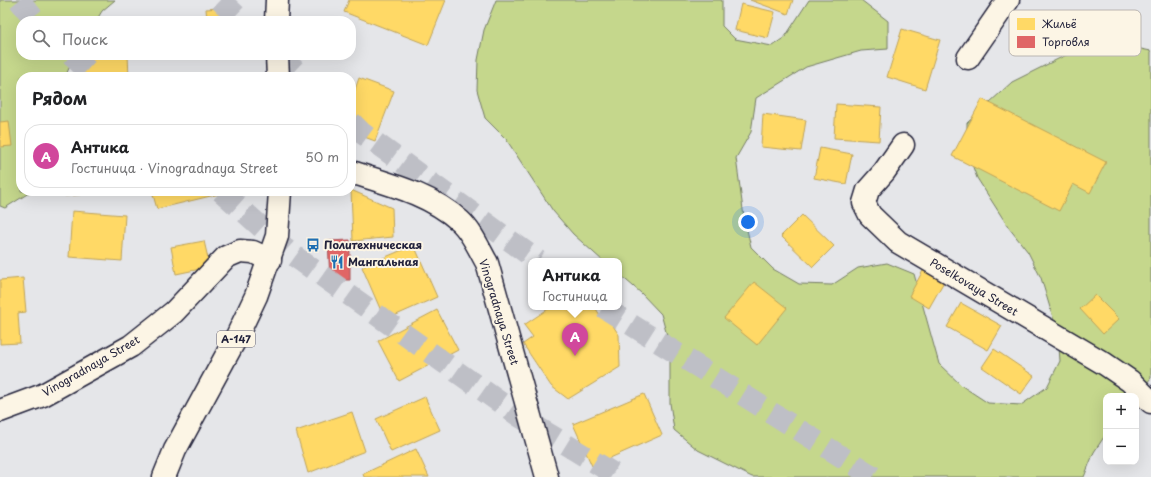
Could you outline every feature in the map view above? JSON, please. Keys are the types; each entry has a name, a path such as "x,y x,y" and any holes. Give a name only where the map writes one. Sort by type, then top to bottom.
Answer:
{"street":[{"path":"276,16 277,0"},
{"path":"968,58 1008,0"},
{"path":"277,60 278,72"},
{"name":"Poselkovaya Street","path":"903,145 884,172 868,190 864,203 870,215 898,242 1105,364 1130,381 1151,402"},
{"name":"Vinogradnaya Street","path":"356,174 421,195 460,221 474,240 486,263 547,477"},
{"name":"А-147","path":"164,477 176,450 237,336 270,260 277,236 280,196"},
{"name":"Vinogradnaya Street","path":"0,411 43,395 130,346 174,312 226,256 240,251 253,252 270,260"}],"green space":[{"path":"0,0 115,0 102,11 99,16 16,16 16,60 73,60 67,72 16,72 16,196 24,196 5,208 0,206"},
{"path":"496,0 722,0 722,26 735,39 772,46 785,37 809,0 861,0 888,21 888,49 861,51 806,67 756,98 751,132 736,158 744,217 751,247 773,269 799,284 832,285 858,268 887,263 914,274 939,364 962,386 988,403 1021,405 1047,387 1060,361 1058,334 1041,278 1028,252 1009,228 977,178 967,151 967,123 1012,82 1064,56 1141,56 1141,49 1151,51 1151,378 1138,393 1103,393 1103,438 1094,452 1084,477 752,477 698,450 674,430 670,403 670,346 661,314 641,293 622,277 622,258 600,258 573,234 553,211 506,139 485,118 477,90 478,60 484,30"}],"building: Жильё":[{"path":"349,0 446,0 428,45 344,12"},
{"path":"750,0 793,0 788,14"},
{"path":"741,4 775,12 768,38 735,30"},
{"path":"220,8 221,16 207,16 206,9"},
{"path":"902,29 940,40 925,89 887,77"},
{"path":"82,60 128,60 129,72 83,72"},
{"path":"359,78 394,91 375,141 356,134 356,87"},
{"path":"982,99 1106,162 1090,193 1073,184 1059,211 952,156"},
{"path":"836,104 881,107 879,141 834,138"},
{"path":"763,114 806,120 801,151 761,147"},
{"path":"9,121 12,146 0,147 0,122"},
{"path":"820,148 852,154 846,184 814,178"},
{"path":"356,192 392,208 393,237 353,241 351,196 356,196"},
{"path":"153,196 211,196 157,209"},
{"path":"72,211 125,215 122,261 69,257"},
{"path":"802,215 834,246 813,267 781,236"},
{"path":"204,241 210,267 176,274 171,247"},
{"path":"414,245 437,297 385,320 362,267"},
{"path":"925,267 946,278 929,308 909,296"},
{"path":"23,278 26,312 18,313 20,343 0,344 0,280"},
{"path":"754,282 787,308 757,345 724,318"},
{"path":"1095,295 1119,319 1103,334 1080,309"},
{"path":"961,303 1002,326 988,350 947,327"},
{"path":"437,310 458,350 399,381 378,341"},
{"path":"546,310 597,310 601,317 608,318 619,335 620,367 568,399 551,386 523,344 533,337 524,325"},
{"path":"994,349 1034,376 1021,394 982,367"},
{"path":"644,394 662,435 592,466 573,424"},
{"path":"425,397 440,430 391,452 376,419"},
{"path":"352,412 365,451 308,473 296,431"},
{"path":"416,449 429,477 364,477 363,474"}],"building: Торговля":[{"path":"350,240 350,280 330,280 328,241"}],"tunnel":[{"path":"19,0 32,16"},
{"path":"220,0 237,16"},
{"path":"76,60 90,72"},
{"path":"284,60 297,72"},
{"path":"356,127 362,133 534,258"},
{"path":"227,196 290,253 519,416 619,477"},
{"path":"608,310 874,477"}],"place":[{"name":"Политехническая","path":"313,245"},
{"name":"Мангальная","path":"337,262"},
{"name":"Антика","path":"575,356"}]}
